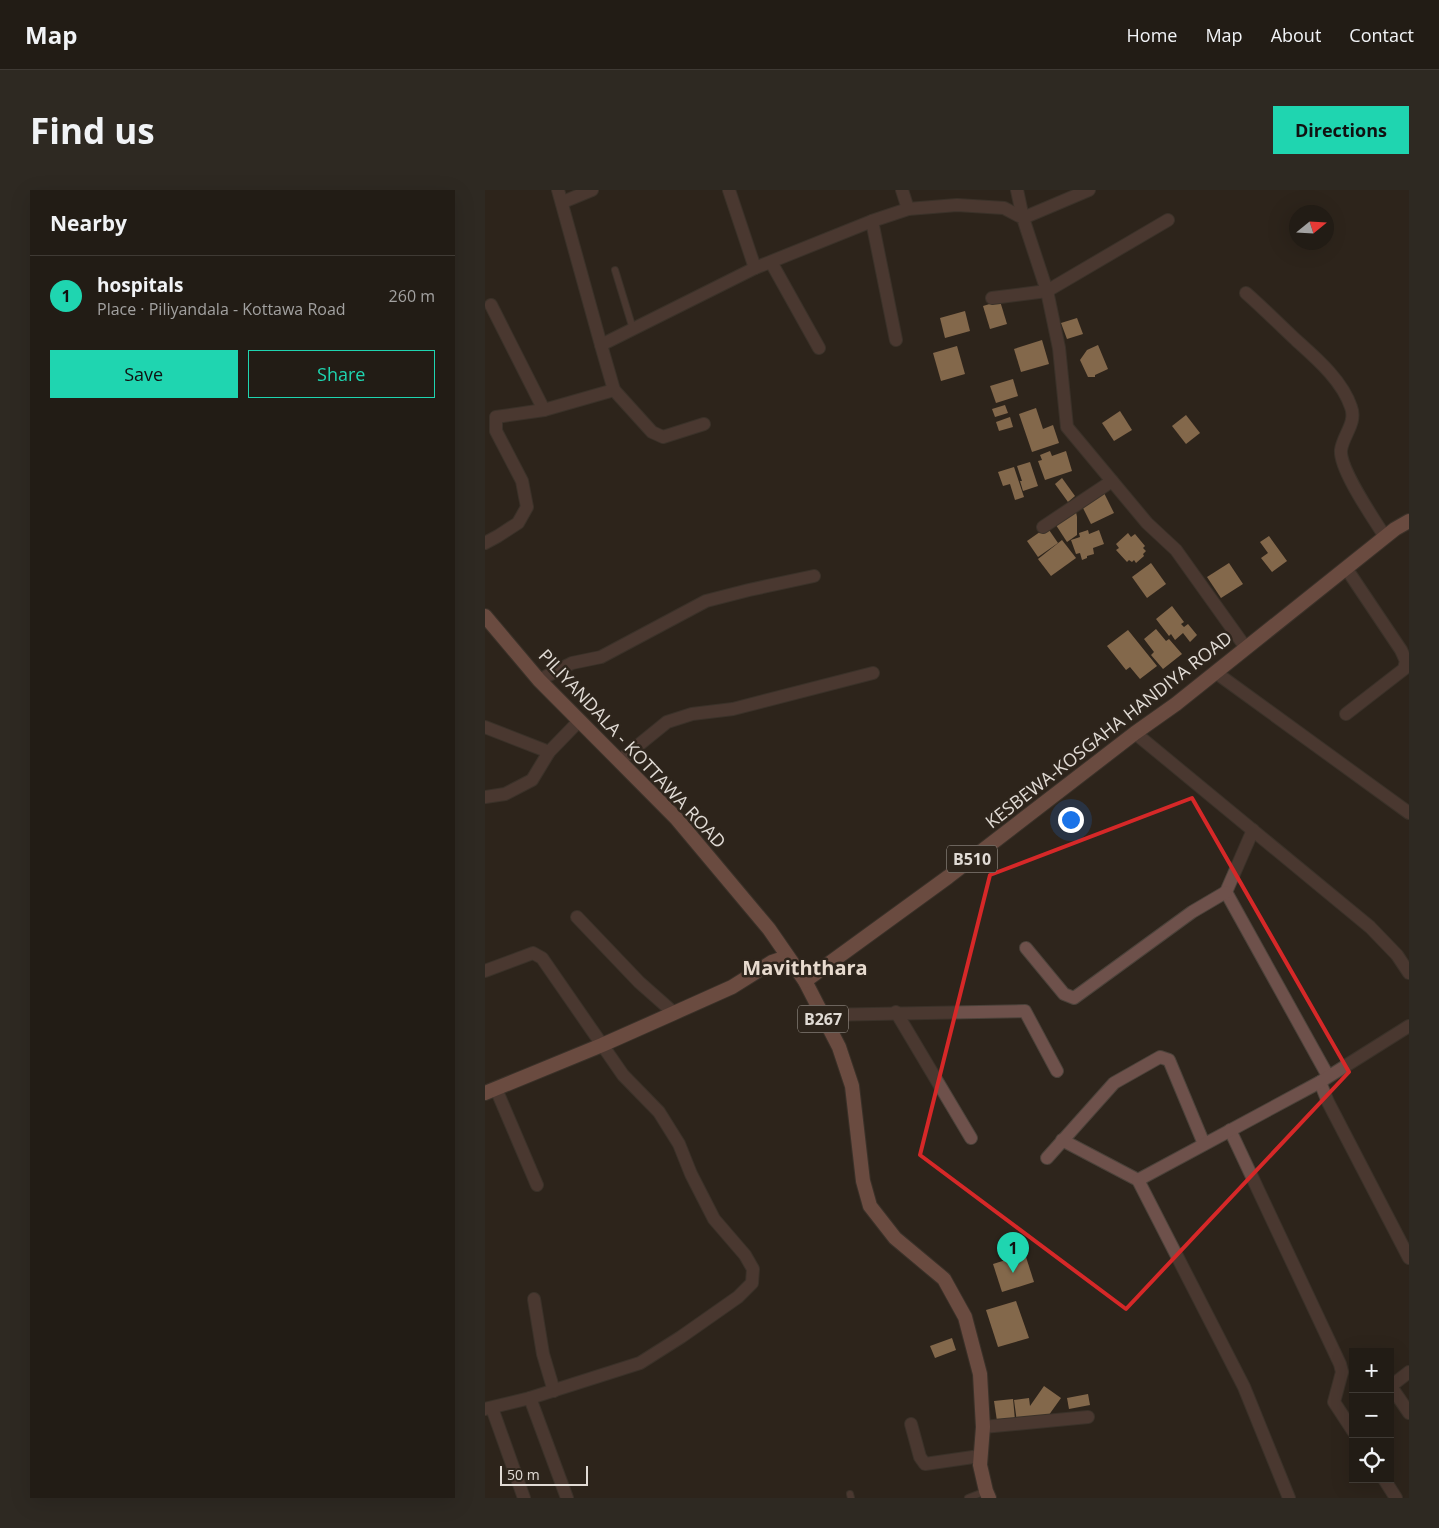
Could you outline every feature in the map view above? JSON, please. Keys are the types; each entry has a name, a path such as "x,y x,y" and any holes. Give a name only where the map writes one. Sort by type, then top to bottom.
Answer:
{"main road":[{"name":"KESBEWA-KOSGAHA HANDIYA ROAD","path":"805,981 948,878 1135,733 1176,704 1385,537 1409,521"},
{"name":"PILIYANDALA - KOTTAWA ROAD","path":"485,616 539,680 676,818 769,929 805,981 839,1047 851,1086 863,1181 870,1206 895,1238 944,1279 965,1316 980,1374 983,1427 980,1465 987,1494"},
{"path":"491,1091 674,1013 731,987 772,962 787,957"}],"street":[{"path":"592,190 561,196 614,390 652,432 658,436 663,437 704,424"},
{"path":"729,190 755,268"},
{"path":"902,190 908,209"},
{"path":"1017,190 1023,218 1047,290 1059,348 1067,427 1147,523 1176,550 1247,648"},
{"path":"1023,218 1089,190"},
{"path":"601,344 755,268 872,221 908,209 957,205 1004,208 1023,218"},
{"path":"992,298 1047,290 1168,220"},
{"path":"872,221 896,340"},
{"path":"771,262 819,348"},
{"path":"1246,292 1325,366 1351,405 1353,415 1341,449 1341,461 1385,537"},
{"path":"491,305 544,410"},
{"path":"485,543 518,523 527,508 523,481 496,431 490,415 544,410 614,390"},
{"path":"1043,527 1112,481"},
{"path":"1346,568 1401,650 1406,661 1403,669 1346,714"},
{"path":"539,680 572,663 601,657 706,601 813,576"},
{"path":"1215,672 1409,813"},
{"path":"619,761 667,722 692,714 733,709 873,673"},
{"path":"485,796 505,794 532,780 549,752 579,722"},
{"path":"485,727 549,752"},
{"path":"1135,733 1370,927 1397,955 1409,973"},
{"path":"1026,948 1064,994 1074,998 1192,912 1227,892 1253,830"},
{"path":"1227,892 1324,1079 1328,1102 1409,1258"},
{"path":"577,916 639,982 674,1013"},
{"path":"485,971 533,953 542,958 623,1075 659,1112 679,1144 691,1174 714,1219 745,1255 753,1269 752,1283 738,1298 640,1363 554,1391 488,1408 524,1498"},
{"path":"821,1015 1025,1010 1057,1071"},
{"path":"896,1012 971,1138"},
{"path":"1138,1180 1324,1079 1409,1026"},
{"path":"1047,1158 1114,1083 1160,1057 1169,1060 1204,1144"},
{"path":"491,1091 537,1185"},
{"path":"1230,1130 1347,1363 1342,1372 1334,1402 1349,1425"},
{"path":"1062,1140 1138,1180 1244,1387 1289,1498"},
{"path":"534,1299 543,1354 554,1391"},
{"path":"1394,1383 1409,1372"},
{"path":"1394,1392 1409,1413"},
{"path":"530,1398 567,1498"},
{"path":"983,1427 1088,1417"},
{"path":"911,1424 920,1456 925,1464 980,1456"},
{"path":"1387,1483 1396,1498"}],"lane":[{"path":"615,270 633,329"},
{"path":"968,1498 987,1494"}],"highlighted area":[{"path":"1192,798 1349,1072 1126,1309 920,1155 990,875"}],"building":[{"path":"1000,301 1007,324 990,329 983,306"},
{"path":"965,311 970,331 945,338 940,318"},
{"path":"1077,318 1083,334 1067,339 1061,323"},
{"path":"1042,340 1049,364 1021,372 1014,349"},
{"path":"1098,345 1108,369 1095,375 1095,377 1088,377 1080,360 1087,350"},
{"path":"957,346 965,374 941,381 933,353"},
{"path":"1013,379 1018,396 996,403 990,386"},
{"path":"1005,405 1008,413 995,417 992,409"},
{"path":"1036,408 1043,429 1053,425 1059,443 1032,452 1019,414"},
{"path":"1120,411 1132,430 1114,441 1102,423"},
{"path":"1186,415 1200,433 1186,444 1172,426"},
{"path":"1010,417 1013,427 999,431 996,422"},
{"path":"1050,451 1052,456 1066,451 1072,471 1045,480 1038,461 1042,460 1040,455"},
{"path":"1030,462 1038,486 1023,491 1017,466"},
{"path":"1014,467 1024,497 1015,500 1010,484 1003,486 998,472"},
{"path":"1062,478 1075,496 1068,502 1055,484"},
{"path":"1104,493 1114,513 1091,524 1081,504"},
{"path":"1076,512 1077,535 1067,542 1054,522"},
{"path":"1047,527 1058,543 1038,557 1027,541"},
{"path":"1088,530 1089,534 1099,530 1104,544 1093,548 1094,554 1082,560 1080,553 1076,554 1071,540 1080,537 1079,533"},
{"path":"1128,533 1131,537 1135,534 1145,546 1143,548 1146,551 1143,554 1144,556 1136,563 1134,560 1127,562 1116,550 1119,548 1116,544"},
{"path":"1269,536 1287,561 1272,572 1261,558 1268,553 1260,542"},
{"path":"1062,540 1076,558 1051,576 1038,559"},
{"path":"1151,563 1166,584 1147,598 1132,577"},
{"path":"1229,563 1243,584 1221,598 1207,577"},
{"path":"1172,606 1184,622 1181,624 1184,627 1188,624 1197,635 1190,642 1183,633 1175,640 1171,634 1169,636 1156,619"},
{"path":"1156,629 1166,641 1169,639 1182,654 1163,669 1151,655 1154,652 1144,639"},
{"path":"1128,630 1157,666 1140,679 1130,667 1126,670 1107,646"},
{"path":"1025,1254 1034,1282 1002,1292 993,1264"},
{"path":"1016,1301 1029,1338 998,1347 986,1310"},
{"path":"952,1338 956,1350 935,1358 930,1346"},
{"path":"1044,1386 1061,1398 1046,1419 1017,1422 1014,1400 1029,1398 1030,1406"},
{"path":"1088,1394 1090,1405 1069,1409 1067,1398"},
{"path":"1013,1399 1015,1420 997,1421 994,1401"}],"place":[{"name":"hospitals","path":"1013,1273"}],"district":[{"name":"Maviththara","path":"805,968"}]}
